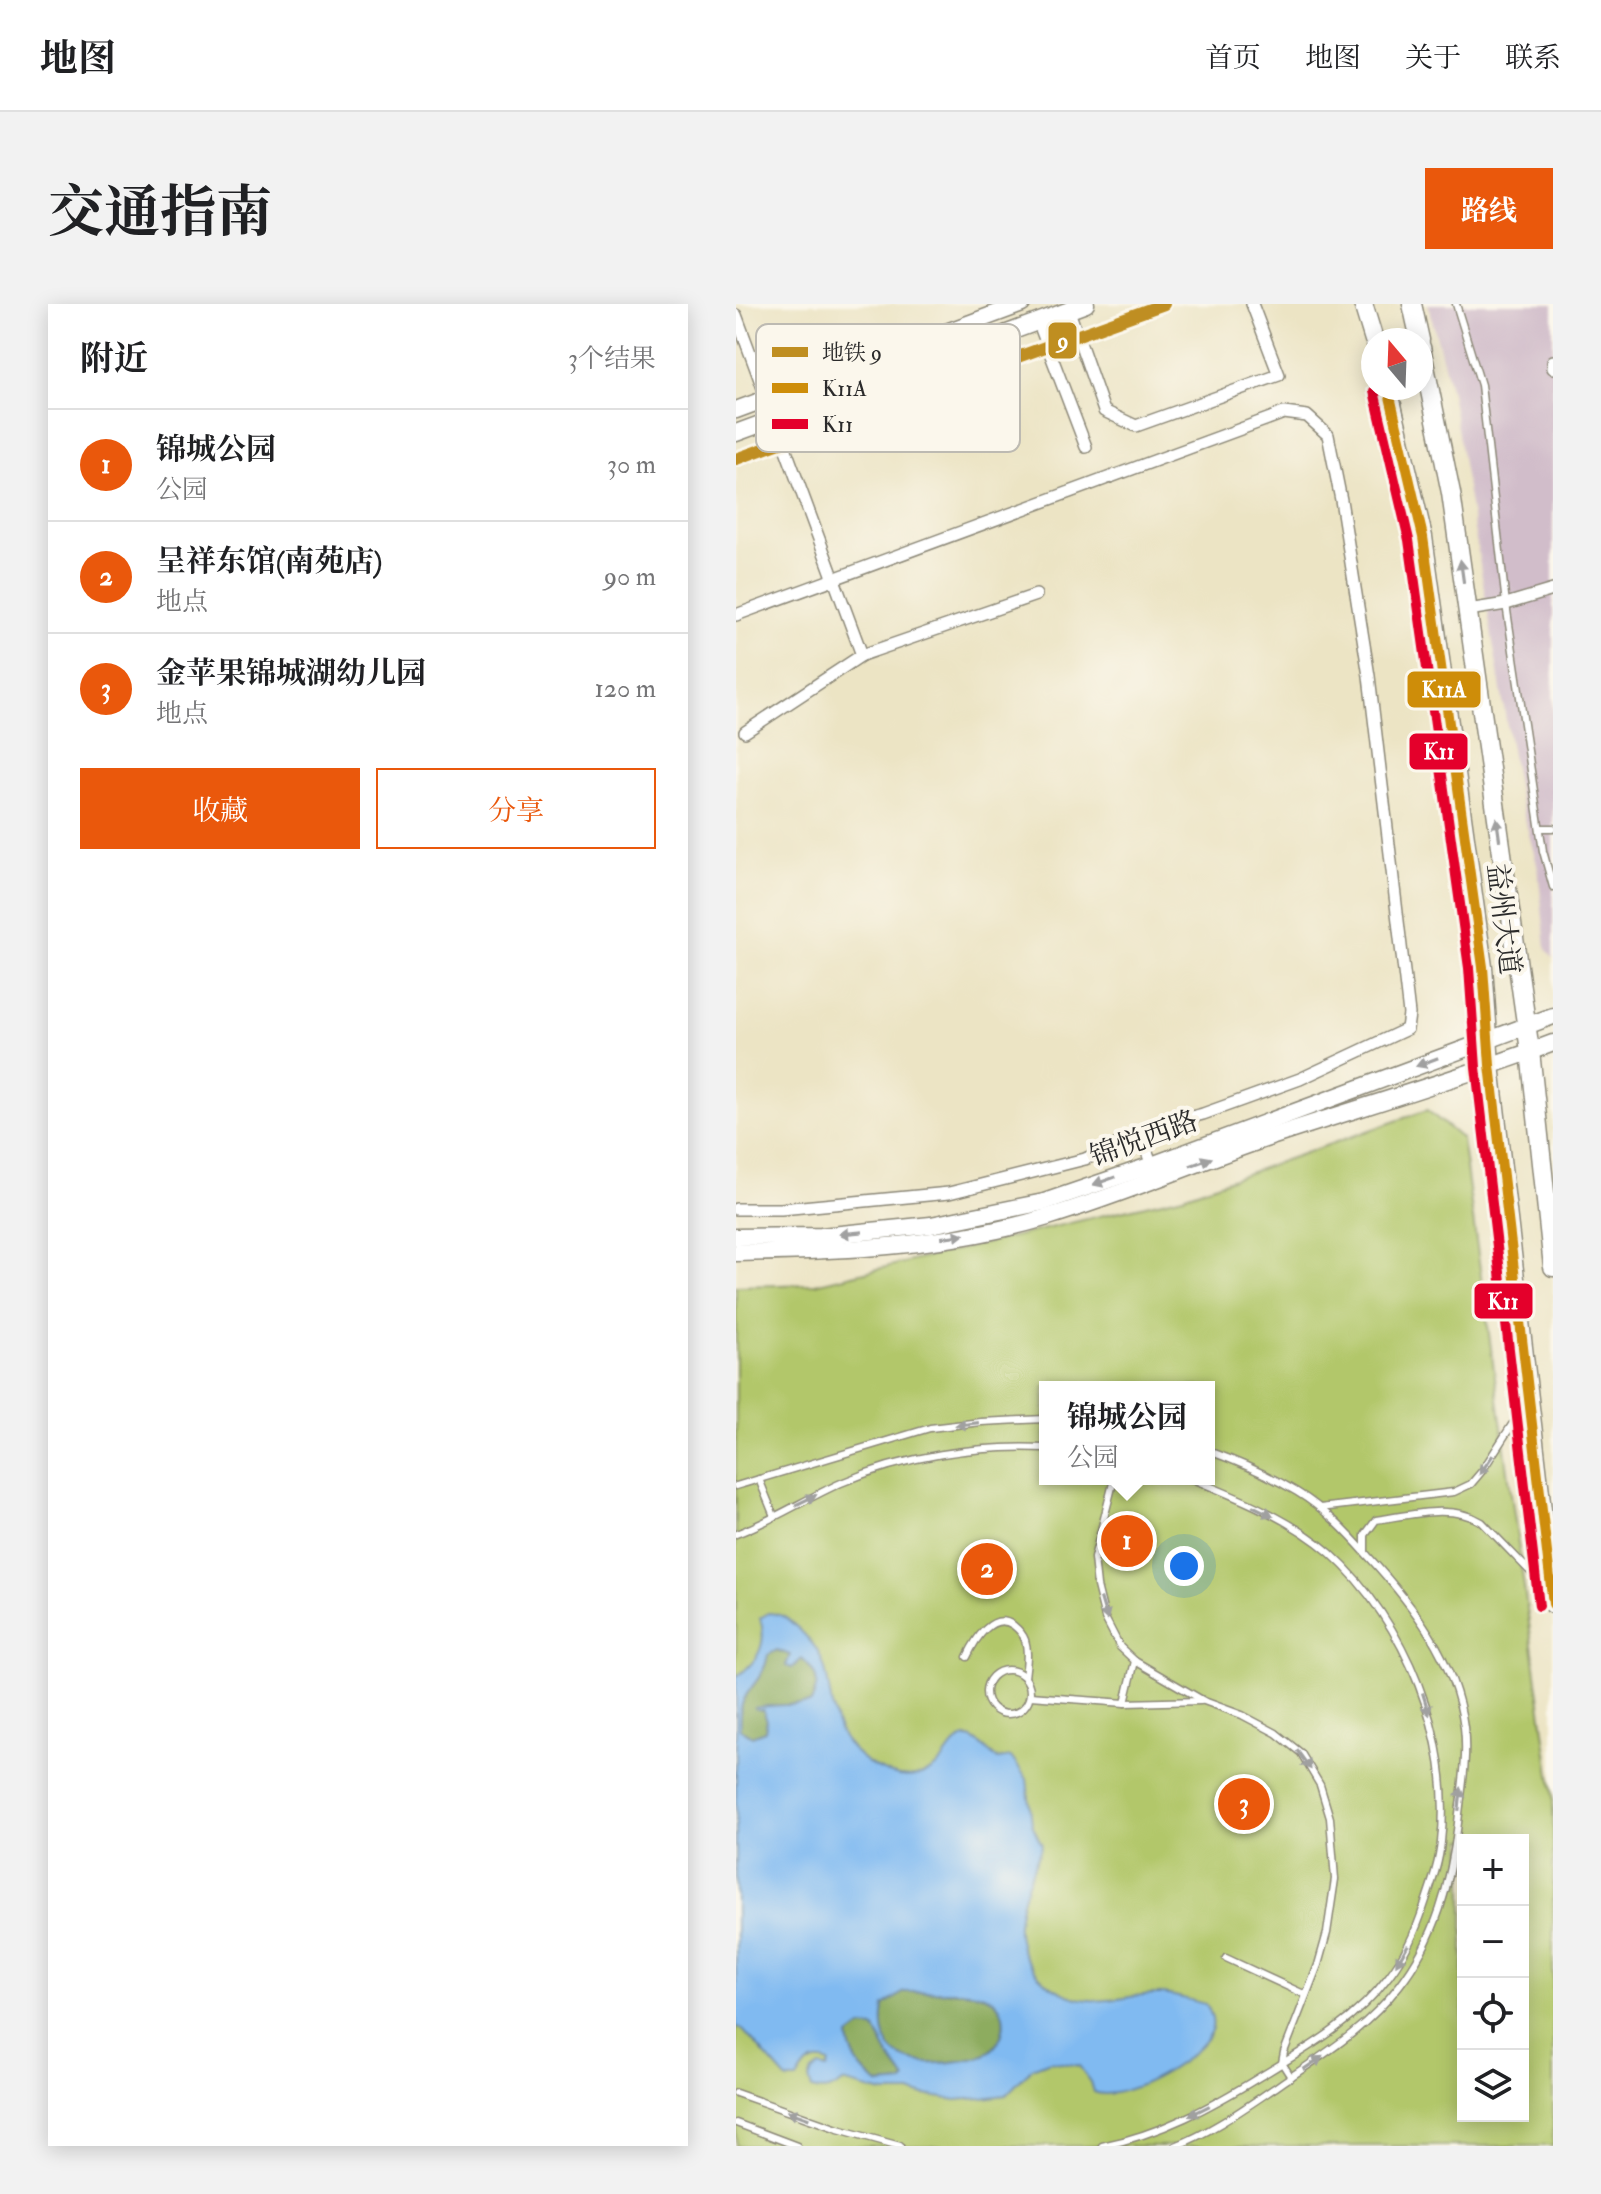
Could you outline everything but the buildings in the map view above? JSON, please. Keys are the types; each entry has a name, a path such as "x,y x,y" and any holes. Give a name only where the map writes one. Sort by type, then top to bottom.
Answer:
{"main road":[{"path":"968,324 1022,304"},
{"path":"1020,328 1086,304"},
{"path":"1363,304 1370,328"},
{"path":"1412,304 1417,328"},
{"name":"益州大道","path":"1391,400 1423,537 1483,967 1487,1039 1552,1598"},
{"name":"益州大道","path":"1432,400 1451,493 1530,1051 1553,1267"},
{"path":"736,410 756,402"},
{"path":"736,433 756,425"},
{"name":"锦悦西路","path":"736,1237 821,1236 931,1225 1044,1202 1553,1016"},
{"name":"锦悦西路","path":"736,1253 884,1246 988,1231 1048,1217 1267,1138 1553,1043"}],"street":[{"path":"1069,311 1104,411 1136,426 1279,375 1252,304"},
{"path":"736,315 756,369"},
{"path":"1038,321 1086,447"},
{"path":"1553,361 1553,368"},
{"path":"736,615 1284,413 1307,416 1328,435 1341,500 1369,676 1409,1014 1407,1029 1300,1079 1140,1134 1085,1159 949,1193 781,1209 736,1209"},
{"path":"788,452 862,655"},
{"path":"1468,610 1506,604 1553,590"},
{"path":"745,732 862,655 1036,595"},
{"path":"1140,1134 1152,1165"}],"lane":[{"path":"1456,304 1481,385 1506,604 1540,828 1553,887"},
{"path":"1540,828 1553,828"},
{"path":"1319,1508 1454,1492 1471,1484 1528,1399"},
{"path":"736,1486 930,1428 1039,1419"},
{"path":"736,1534 844,1482 891,1464 931,1455 1039,1448"},
{"path":"1175,2146 1231,2116 1367,2023 1401,1984 1421,1953 1447,1893 1454,1860 1466,1749 1458,1701 1441,1654 1425,1624 1365,1552 1338,1522 1298,1493 1215,1454"},
{"path":"759,1479 774,1516"},
{"path":"1112,1485 1094,1558 1105,1618 1120,1647 1135,1661 1204,1701 1242,1715 1276,1733 1301,1753 1320,1785 1330,1818 1335,1879 1327,1933 1289,2034 1282,2063 1291,2077"},
{"path":"1102,2146 1171,2126 1222,2099 1307,2051 1360,2008 1389,1977 1407,1949 1433,1881 1441,1844 1443,1809 1434,1731 1420,1687 1376,1604 1328,1551 1281,1520 1205,1485"},
{"path":"1365,1552 1365,1535 1376,1520 1453,1512 1470,1514 1482,1522 1552,1598"},
{"path":"967,1657 986,1628 1005,1621 1022,1632 1026,1641 1025,1678"},
{"path":"1125,1703 1135,1661"},
{"path":"1000,1672 1018,1673 1025,1678 1030,1686 1027,1704 1012,1714 994,1710 989,1703 988,1685 1000,1672"},
{"path":"1030,1696 1125,1703 1204,1701"},
{"path":"1226,1958 1306,1995"},
{"path":"736,2093 838,2129 900,2146"},
{"path":"736,2123 797,2146"}],"shaded area":[{"path":"1428,304 1553,304 1553,958 1546,949 1538,868 1519,797 1451,392"}],"green space":[{"path":"1427,1110 1462,1139 1553,1796 1553,2146 736,2146 736,1286 815,1284 1183,1196"},
{"path":"777,1650 790,1655 786,1665 802,1659 811,1669 816,1679 814,1696 811,1703 757,1709 763,1710 767,1720 765,1731 752,1736 740,1729 742,1705 761,1675 768,1655"},
{"path":"956,1991 984,1995 1000,2007 1004,2025 1002,2035 991,2051 972,2059 925,2063 902,2057 888,2044 883,2021 884,2006 904,1992"},
{"path":"861,2027 874,2027 906,2080 904,2083 880,2085 858,2064 849,2036"}],"water":[{"path":"769,1613 782,1616 813,1644 823,1664 840,1732 855,1752 878,1768 890,1774 917,1776 941,1762 956,1743 968,1738 998,1759 1011,1757 1027,1779 1032,1824 1042,1845 1018,1922 1019,1937 1029,1964 1050,1985 1076,1997 1107,2000 1163,1994 1206,2004 1212,2028 1194,2052 1141,2085 1107,2094 1094,2092 1079,2066 1050,2061 1032,2068 1006,2095 956,2100 912,2093 883,2093 843,2082 829,2090 812,2089 809,2079 812,2072 819,2067 827,2069 829,2063 823,2061 809,2064 797,2080 787,2080 743,2030 736,2027 736,1677 759,1652 763,1636 760,1618","holes":["777,1650 790,1655 786,1666 792,1668 802,1659 808,1664 815,1674 816,1690 811,1703 754,1708 763,1710 767,1720 765,1731 752,1736 740,1729 742,1705 761,1675 768,1655","955,1991 984,1995 1000,2007 1004,2025 1002,2035 991,2051 982,2056 944,2063 913,2061 894,2052 888,2044 884,2034 884,2006 904,1992","861,2027 874,2028 906,2080 904,2083 880,2085 868,2075 855,2058 849,2036"]}],"metro line":[{"name":"9","path":"1020,356 1164,304"},
{"name":"9","path":"736,459 756,452"}],"transit line":[{"name":"K11","path":"1376,400 1409,540 1469,968 1476,1067 1539,1606"},
{"name":"K11A","path":"1391,400 1423,537 1483,967 1490,1065 1553,1604"}],"place":[{"name":"锦城公园","path":"1127,1541"},
{"name":"呈祥东馆(南苑店)","path":"987,1569"},
{"name":"金苹果锦城湖幼儿园","path":"1244,1804"}]}
